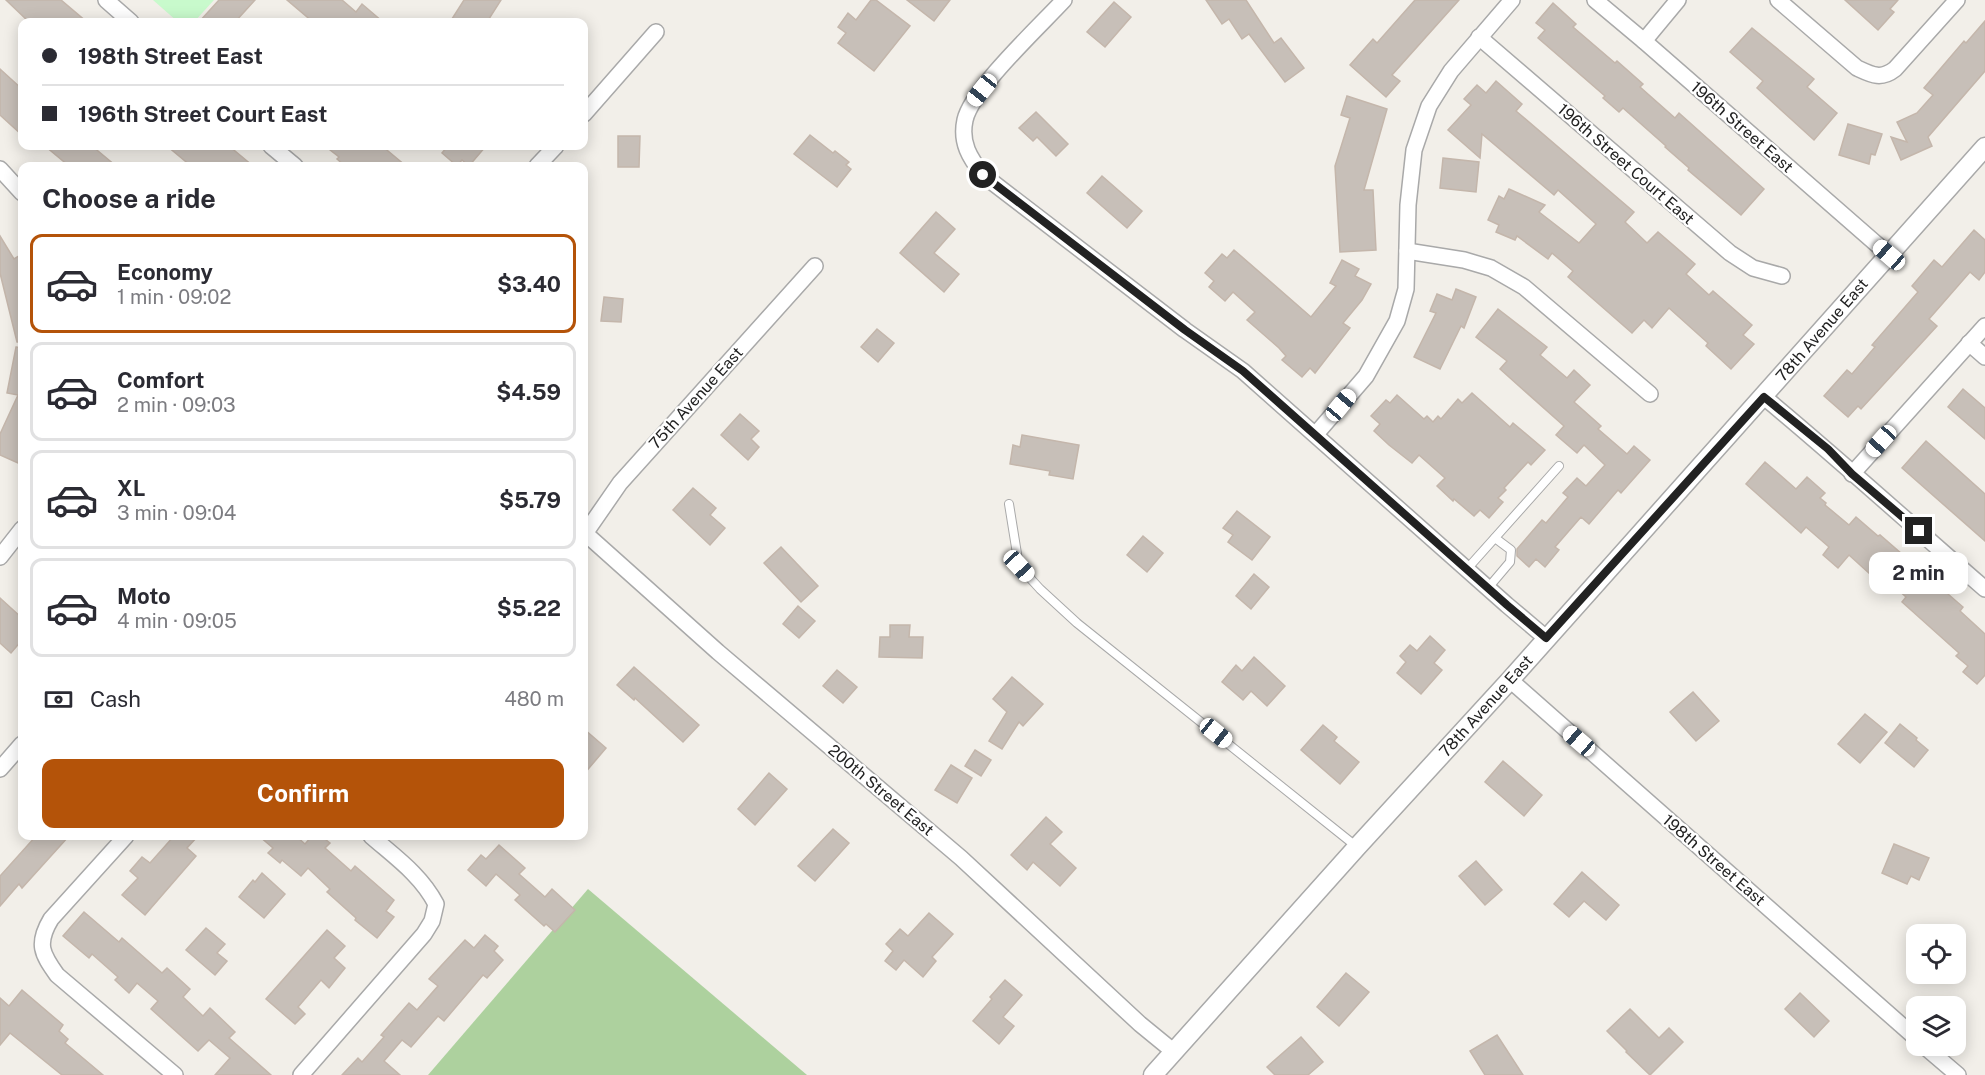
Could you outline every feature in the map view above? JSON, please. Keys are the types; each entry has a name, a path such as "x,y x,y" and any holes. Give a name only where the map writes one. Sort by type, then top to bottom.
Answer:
{"street":[{"path":"106,0 127,18"},
{"path":"1064,0 971,103 964,121 967,155 983,175 1185,330 1243,371 1546,638"},
{"path":"1316,434 1366,376 1397,321 1406,289 1408,205 1414,150 1429,106 1451,71 1512,0"},
{"name":"196th Street East","path":"1594,0 1889,255"},
{"path":"1644,41 1678,0"},
{"path":"1778,0 1857,68 1879,76 1895,69 1957,0"},
{"path":"588,110 656,33"},
{"name":"196th Street Court East","path":"1479,37 1730,253 1752,268 1782,276"},
{"name":"78th Avenue East","path":"1153,1075 1764,397 1985,147"},
{"path":"276,150 290,162"},
{"path":"541,162 552,150"},
{"path":"0,169 18,189"},
{"path":"1407,251 1464,260 1491,268 1524,287 1650,394"},
{"name":"75th Avenue East","path":"588,528 620,483 815,266"},
{"path":"1852,474 1985,326"},
{"path":"1969,344 1985,357"},
{"path":"1764,397 1828,449 1852,474 1985,589"},
{"path":"0,557 18,534"},
{"name":"200th Street East","path":"588,538 718,652 961,858 1140,1024 1173,1051"},
{"name":"198th Street East","path":"1510,680 1906,1029"},
{"path":"0,769 18,749"},
{"path":"122,840 51,919 43,932 43,955 57,975 175,1075"},
{"path":"301,1075 424,934 432,921 436,904 419,878 376,840"},
{"path":"1936,1056 1958,1075"}],"lane":[{"path":"1467,570 1559,466"},
{"path":"1009,504 1019,566 1040,589 1077,623 1357,847"},
{"path":"1488,588 1510,562 1510,550 1495,537"}],"green space":[{"path":"153,0 214,0 198,18 173,18"},
{"path":"588,889 807,1075 428,1075"}],"building":[{"path":"6,0 61,0 82,18 25,18"},
{"path":"219,0 255,0 239,18 203,18"},
{"path":"287,0 342,0 356,12 362,4 378,18 308,18"},
{"path":"464,0 501,0 490,18 453,18"},
{"path":"871,0 876,0 910,26 874,71 838,43 846,33 838,27 848,13 856,20"},
{"path":"907,0 950,0 934,21"},
{"path":"1206,0 1246,0 1274,43 1281,38 1304,68 1285,82 1249,34 1242,39 1229,19 1222,24"},
{"path":"1415,0 1459,0 1392,75 1400,81 1386,97 1350,65 1373,39 1377,43"},
{"path":"1845,0 1898,0 1890,9 1894,12 1878,30"},
{"path":"1114,2 1131,17 1105,47 1087,32"},
{"path":"1553,3 1576,24 1573,27 1643,84 1640,87 1675,118 1679,113 1764,189 1741,215 1688,170 1689,168 1666,146 1623,108 1619,112 1603,98 1605,96 1538,38 1545,30 1536,23"},
{"path":"1985,21 1985,71 1928,137 1932,146 1901,160 1891,137 1907,142 1897,122 1917,113 1933,95 1924,88 1964,41 1966,43"},
{"path":"1752,28 1814,79 1807,87 1837,113 1814,140 1757,88 1763,81 1730,52"},
{"path":"0,69 18,85 18,131 0,115"},
{"path":"1496,81 1522,104 1516,111 1634,212 1625,222 1647,243 1658,232 1695,264 1686,274 1709,295 1713,291 1752,325 1743,335 1754,344 1731,369 1706,346 1708,343 1669,308 1652,328 1644,320 1632,333 1568,277 1573,271 1552,253 1548,259 1517,236 1515,240 1496,232 1499,225 1488,220 1499,196 1504,199 1509,189 1545,205 1539,212 1579,243 1596,224 1558,190 1554,195 1482,134 1480,158 1448,130 1471,105 1464,99 1477,85 1486,93"},
{"path":"1347,96 1387,109 1364,190 1373,190 1376,250 1340,252 1335,166 1350,118 1341,115"},
{"path":"1036,112 1068,144 1056,156 1037,137 1033,141 1019,128"},
{"path":"1848,124 1882,134 1875,155 1871,154 1869,164 1839,155"},
{"path":"810,135 849,162 846,165 851,169 837,187 794,154"},
{"path":"618,136 640,136 639,167 618,167"},
{"path":"50,150 97,150 111,162 64,162"},
{"path":"172,150 234,150 248,162 186,162"},
{"path":"330,150 387,150 401,162 340,162 337,159 339,157"},
{"path":"444,150 483,150 472,162 462,160 452,162 442,153"},
{"path":"1443,158 1479,162 1476,192 1440,188"},
{"path":"1102,176 1142,211 1127,228 1087,193"},
{"path":"936,212 955,229 934,253 959,274 944,292 900,253"},
{"path":"1974,230 1985,240 1985,272 1979,280 1970,272 1929,319 1937,326 1861,409 1858,406 1848,417 1824,396 1847,370 1852,374 1875,347 1872,345 1918,292 1912,286 1934,260 1942,267"},
{"path":"0,236 14,259 18,256 18,342 17,342 0,273"},
{"path":"1234,250 1311,317 1336,286 1330,283 1342,260 1359,269 1355,276 1371,284 1362,300 1343,323 1350,328 1315,373 1310,368 1302,377 1282,360 1286,356 1279,348 1247,320 1255,312 1233,292 1225,301 1209,287 1214,281 1205,273 1222,254 1227,258"},
{"path":"1456,289 1476,297 1464,328 1461,326 1440,369 1414,357 1436,313 1430,311 1437,294 1452,300"},
{"path":"604,297 623,299 621,322 601,321"},
{"path":"1498,309 1547,347 1540,355 1567,378 1574,370 1590,385 1574,402 1601,426 1598,429 1627,454 1634,446 1650,460 1621,493 1618,490 1589,524 1581,517 1555,547 1559,550 1545,567 1536,559 1529,567 1517,556 1517,549 1542,520 1546,523 1568,497 1563,493 1577,478 1586,486 1605,465 1584,445 1577,453 1556,435 1564,426 1500,369 1507,361 1476,337"},
{"path":"877,329 894,343 878,362 861,347"},
{"path":"16,347 18,347 18,395 7,393"},
{"path":"1963,389 1985,408 1985,439 1948,407"},
{"path":"1472,393 1510,427 1513,423 1545,450 1531,465 1528,462 1504,488 1506,490 1498,498 1503,502 1489,518 1480,510 1474,516 1454,499 1453,501 1437,486 1445,478 1419,455 1412,463 1389,445 1374,431 1380,424 1371,416 1386,400 1390,403 1397,395 1424,419 1427,416 1433,422 1438,416 1441,419 1458,399 1462,403"},
{"path":"18,395 18,463 0,455 0,434"},
{"path":"740,414 759,431 751,439 759,447 748,460 721,435"},
{"path":"1022,435 1079,445 1073,479 1049,475 1050,471 1010,464 1013,445 1020,447"},
{"path":"1926,441 1985,494 1985,541 1902,468"},
{"path":"1765,462 1796,489 1807,477 1825,493 1820,498 1826,503 1825,505 1849,525 1856,517 1963,607 1960,611 1985,634 1985,675 1977,684 1963,672 1968,666 1956,656 1959,653 1902,602 1906,597 1886,579 1881,584 1849,555 1838,568 1823,555 1829,547 1806,527 1801,533 1746,484"},
{"path":"693,488 716,508 710,515 725,528 710,545 673,510"},
{"path":"1237,511 1270,537 1252,560 1228,542 1233,535 1223,528"},
{"path":"1143,536 1163,553 1147,572 1127,555"},
{"path":"781,547 818,586 801,602 764,563"},
{"path":"1254,574 1269,587 1251,609 1236,596"},
{"path":"0,598 18,614 18,645 11,653 0,643"},
{"path":"798,606 815,621 799,638 783,624"},
{"path":"890,625 910,625 909,637 923,637 922,658 879,657 880,637 890,637"},
{"path":"1430,636 1445,650 1434,663 1442,670 1421,694 1397,673 1406,662 1400,656 1410,645 1417,651"},
{"path":"1254,657 1285,686 1267,706 1251,691 1243,700 1222,682 1236,665 1242,671"},
{"path":"634,667 699,725 683,742 635,698 634,700 617,685"},
{"path":"837,670 857,687 843,703 823,686"},
{"path":"1012,677 1043,704 1023,726 1019,722 1002,749 989,741 1007,712 993,699"},
{"path":"1693,692 1719,721 1696,741 1670,712"},
{"path":"1865,714 1887,732 1860,763 1838,744"},
{"path":"1900,724 1928,750 1914,767 1885,743"},
{"path":"1323,725 1337,737 1334,741 1359,762 1340,784 1301,750"},
{"path":"588,732 606,748 588,769"},
{"path":"975,750 991,760 981,776 965,766"},
{"path":"1503,761 1542,795 1524,816 1485,782"},
{"path":"951,765 972,778 957,803 935,790"},
{"path":"769,773 787,789 755,825 738,809"},
{"path":"1046,817 1062,832 1050,844 1076,868 1060,886 1033,862 1027,870 1011,855"},
{"path":"833,829 849,843 815,881 798,866"},
{"path":"32,840 65,840 22,888 19,884 0,906 0,876"},
{"path":"170,840 194,840 187,848 196,856 145,915 122,895 138,878 130,871 142,857 150,863"},
{"path":"264,840 300,840 305,844 308,840 326,840 330,843 325,848 351,871 355,866 394,900 386,911 394,917 377,938 327,892 330,889 308,868 301,876 282,860 280,863 268,853 273,848"},
{"path":"1894,844 1929,858 1919,880 1911,876 1907,884 1882,873"},
{"path":"499,845 525,868 519,874 545,897 552,889 575,910 555,932 546,924 544,926 515,900 520,895 496,874 486,886 468,870 481,855 486,859"},
{"path":"1476,861 1502,890 1485,905 1459,876"},
{"path":"1582,872 1619,905 1606,920 1584,901 1569,917 1554,904"},
{"path":"262,873 285,894 264,918 239,897"},
{"path":"84,912 119,942 122,938 162,973 167,968 190,989 183,997 203,1016 210,1008 235,1032 229,1038 271,1075 215,1075 230,1058 209,1040 198,1051 151,1009 158,1001 137,983 129,993 115,980 118,977 92,954 89,958 63,936"},
{"path":"929,913 953,934 932,957 936,961 923,977 904,960 896,970 885,961 893,951 886,944 900,929 908,936"},
{"path":"206,928 225,944 217,953 227,961 215,975 186,950"},
{"path":"327,930 345,946 334,958 345,968 329,988 321,980 298,1007 305,1014 295,1024 266,999"},
{"path":"485,935 498,946 494,951 503,960 487,978 483,975 444,1021 438,1016 411,1047 402,1040 384,1061 400,1075 342,1075 358,1058 362,1062 384,1037 381,1035 409,1003 417,1010 438,986 429,979 465,940 474,948"},
{"path":"1346,973 1369,992 1339,1026 1317,1007"},
{"path":"1005,980 1022,995 1003,1017 1014,1026 999,1044 973,1021"},
{"path":"22,990 63,1025 59,1031 68,1039 65,1043 103,1075 62,1075 10,1033 0,1045 0,998 9,1006"},
{"path":"1800,993 1829,1021 1814,1037 1785,1009"},
{"path":"1630,1009 1659,1038 1669,1028 1683,1042 1650,1075 1607,1031"},
{"path":"1497,1035 1523,1075 1485,1075 1470,1051"},
{"path":"1301,1037 1323,1062 1308,1075 1275,1075 1267,1067"}],"route":[{"path":"983,175 1185,330 1243,371 1546,638 1764,397 1828,449 1852,474 1919,531"}]}
